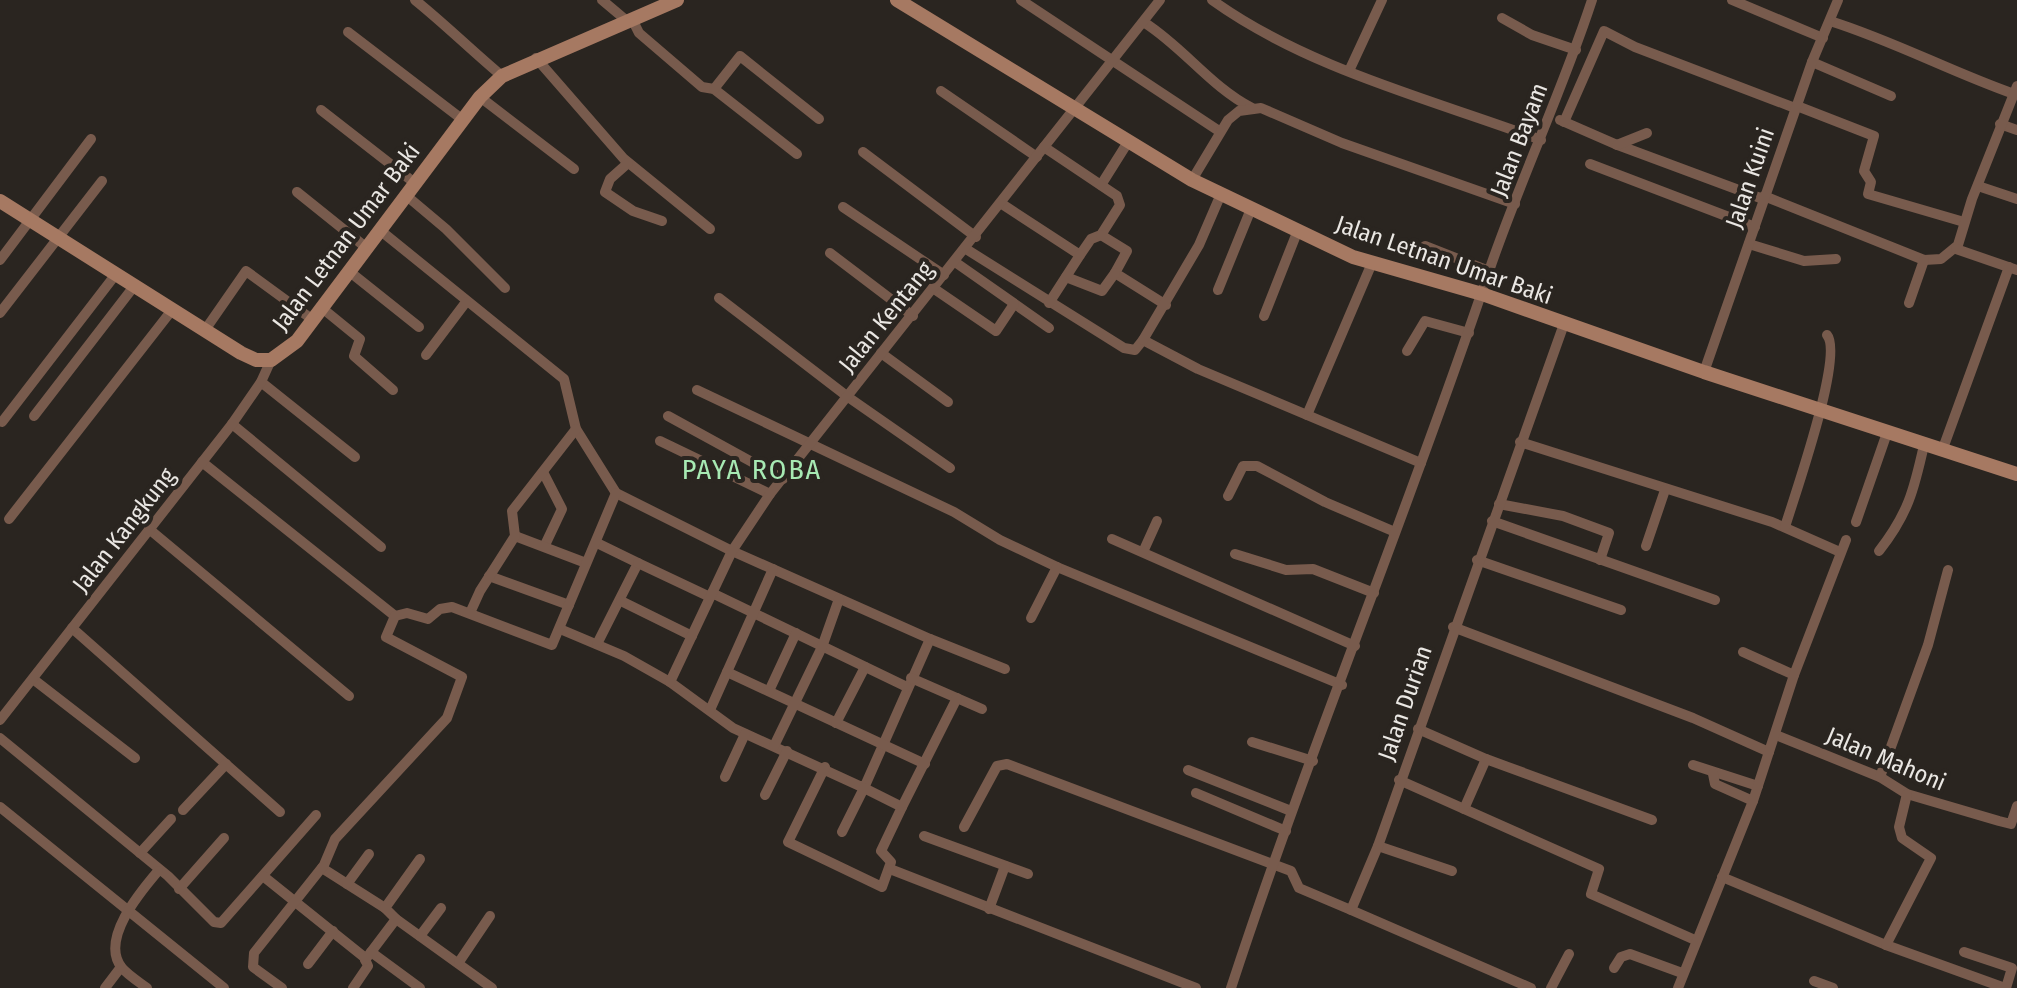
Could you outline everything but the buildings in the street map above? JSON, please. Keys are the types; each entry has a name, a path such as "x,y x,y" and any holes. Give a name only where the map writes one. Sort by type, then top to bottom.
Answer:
{"street":[{"path":"415,0 456,31 463,44 502,76"},
{"path":"602,0 629,20 639,33 702,87 714,89 797,154"},
{"name":"Jalan Letnan Umar Baki","path":"0,201 256,360 271,360 281,356 318,314 480,97 502,76 536,58 677,0"},
{"name":"Jalan Letnan Umar Baki","path":"897,0 918,6 1072,109 1192,180 1372,263 1482,294 1704,372 2017,474"},
{"path":"1021,0 1219,131"},
{"name":"Jalan Kentang","path":"670,682 732,551 770,494 1002,204 1111,60 1145,23 1160,0"},
{"path":"1212,0 1256,29 1349,71 1541,140"},
{"path":"1349,71 1382,0"},
{"name":"Jalan Bayam","path":"1231,988 1291,811 1342,685 1489,271 1576,50 1592,0"},
{"path":"1732,0 1823,38"},
{"name":"Jalan Kuini","path":"1704,372 1812,62 1838,0"},
{"path":"1502,18 1532,35 1576,50"},
{"path":"1549,114 1617,145 1924,260 1941,259 1956,249 2000,124 2016,90 1926,61 1881,37 1830,21"},
{"path":"1145,23 1176,43 1228,94 1252,108"},
{"path":"1564,122 1604,31 1635,47 1874,136 1864,171 1871,182 1868,194 1964,222"},
{"path":"348,32 463,120"},
{"path":"714,89 740,56 819,119"},
{"path":"536,58 628,163 710,229"},
{"path":"1812,62 1891,96"},
{"path":"941,91 1037,157"},
{"path":"480,97 574,169"},
{"path":"1192,180 1219,131 1239,111 1269,109 1304,129 1515,204"},
{"path":"321,110 412,191 505,288"},
{"path":"2000,124 2017,130"},
{"path":"1617,145 1647,133"},
{"path":"0,260 91,139"},
{"path":"1101,185 1128,142"},
{"path":"1044,147 1117,196 1120,205 1101,235 1091,239 1049,303"},
{"path":"863,152 976,237"},
{"path":"628,163 610,179 605,192 633,211 662,221"},
{"path":"1590,164 1755,227"},
{"path":"0,313 102,181"},
{"path":"1978,186 2017,199"},
{"path":"297,192 368,249"},
{"path":"966,249 1124,348 1135,350 1166,305 1199,245 1221,194"},
{"path":"1002,204 1080,255"},
{"path":"843,207 944,275"},
{"path":"1218,290 1251,209"},
{"path":"1264,316 1298,230"},
{"path":"381,231 564,379 576,429 616,493 732,551 1005,669"},
{"path":"1066,277 1102,291 1127,251 1101,235"},
{"path":"1749,244 1804,261 1836,259"},
{"path":"1425,246 1489,271"},
{"path":"1942,451 2013,269 1956,249"},
{"path":"830,253 913,316"},
{"path":"1909,303 1924,260"},
{"path":"955,262 1049,328"},
{"path":"1307,415 1372,263"},
{"path":"205,330 246,271 360,339 354,356 393,390"},
{"path":"350,272 419,327"},
{"path":"1115,273 1166,305"},
{"path":"2,422 116,274"},
{"path":"34,416 135,285"},
{"path":"933,288 996,331 1014,304"},
{"path":"719,298 848,397 950,468"},
{"path":"426,355 466,302"},
{"path":"9,519 172,310"},
{"path":"1407,351 1425,321 1469,333"},
{"name":"Jalan Durian","path":"1351,910 1378,846 1453,627 1564,324"},
{"path":"1785,527 1821,409 1833,352 1827,335"},
{"path":"1143,340 1198,369 1421,463"},
{"path":"881,353 948,402"},
{"name":"Jalan Kangkung","path":"0,720 232,424 261,382 271,360"},
{"path":"261,382 355,457"},
{"path":"697,390 954,512 1000,540 1057,567 1342,685"},
{"path":"668,416 783,479"},
{"path":"232,424 381,547"},
{"path":"470,613 515,536 512,511 576,429"},
{"path":"1856,522 1887,433"},
{"path":"660,441 770,494"},
{"path":"1520,442 1785,527 1840,552"},
{"path":"1879,551 1900,524 1912,499 1924,445"},
{"path":"202,462 395,616"},
{"path":"1228,496 1243,466 1257,466 1325,502 1395,532"},
{"path":"543,472 562,509 545,545"},
{"path":"1646,546 1665,490"},
{"path":"395,616 407,613 428,619 440,609 452,607 549,646 560,629 616,493"},
{"path":"1499,504 1563,516 1609,533 1600,560"},
{"path":"1143,552 1157,521"},
{"path":"1492,521 1715,600"},
{"path":"149,529 349,696"},
{"path":"515,536 586,563"},
{"path":"1112,539 1355,646"},
{"path":"1678,988 1753,801 1794,675 1846,540"},
{"path":"597,543 755,612 865,667 982,709"},
{"path":"1235,554 1286,570 1313,569 1374,593"},
{"path":"1477,560 1621,610"},
{"path":"597,644 638,563"},
{"path":"1031,618 1057,567"},
{"path":"710,710 773,569"},
{"path":"1880,777 1928,645 1948,570"},
{"path":"489,576 569,605"},
{"path":"774,746 822,647 839,599"},
{"path":"621,601 692,636"},
{"path":"282,988 253,967 251,960 322,868 335,839 447,718 462,684 462,677 386,637 395,616"},
{"path":"1453,627 1693,718 1769,752"},
{"path":"72,628 280,812"},
{"path":"560,629 597,644 670,682 745,734 825,767 902,807"},
{"path":"769,691 796,633"},
{"path":"842,832 930,639"},
{"path":"1743,652 1794,675"},
{"path":"836,723 865,667"},
{"path":"727,672 925,764"},
{"path":"33,679 135,758"},
{"path":"825,767 788,842 882,887 890,869 890,859 881,851 957,698"},
{"path":"1418,729 1486,759 1652,820"},
{"path":"725,777 745,734"},
{"name":"Jalan Mahoni","path":"1776,735 1880,777 1907,794 2011,824 2017,806"},
{"path":"0,738 140,853 205,914 221,923 316,815"},
{"path":"1252,742 1313,761"},
{"path":"765,795 787,751"},
{"path":"1464,809 1486,759"},
{"path":"183,810 226,764"},
{"path":"964,827 994,771 1004,764 1293,872 1302,890 1531,988"},
{"path":"1693,765 1713,774"},
{"path":"1188,770 1291,811"},
{"path":"1713,774 1716,771 1758,786"},
{"path":"1713,774 1715,784 1753,801"},
{"path":"1399,780 1599,869 1591,894 1695,940"},
{"path":"1196,793 1286,831"},
{"path":"1886,945 1931,858 1902,838 1899,827 1907,794"},
{"path":"0,807 224,988"},
{"path":"140,853 171,819"},
{"path":"924,836 1028,874"},
{"path":"179,889 224,838"},
{"path":"1378,846 1452,871"},
{"path":"347,884 369,854"},
{"path":"385,908 420,859"},
{"path":"989,909 1005,866"},
{"path":"322,868 385,908 492,988"},
{"path":"890,869 1196,988"},
{"path":"147,988 121,967 116,955 126,910 158,871"},
{"path":"263,876 368,956 420,988"},
{"path":"1722,877 1886,945 2005,988 2012,968 1964,952"},
{"path":"420,936 441,908"},
{"path":"459,962 490,916"},
{"path":"353,988 368,966 368,956 396,919"},
{"path":"308,964 333,931"},
{"path":"1551,988 1569,954"},
{"path":"1614,968 1621,957 1630,954 1682,973"},
{"path":"105,988 121,967"},
{"path":"1814,981 1833,988"}],"district":[{"name":"PAYA ROBA","path":"752,469"}]}
